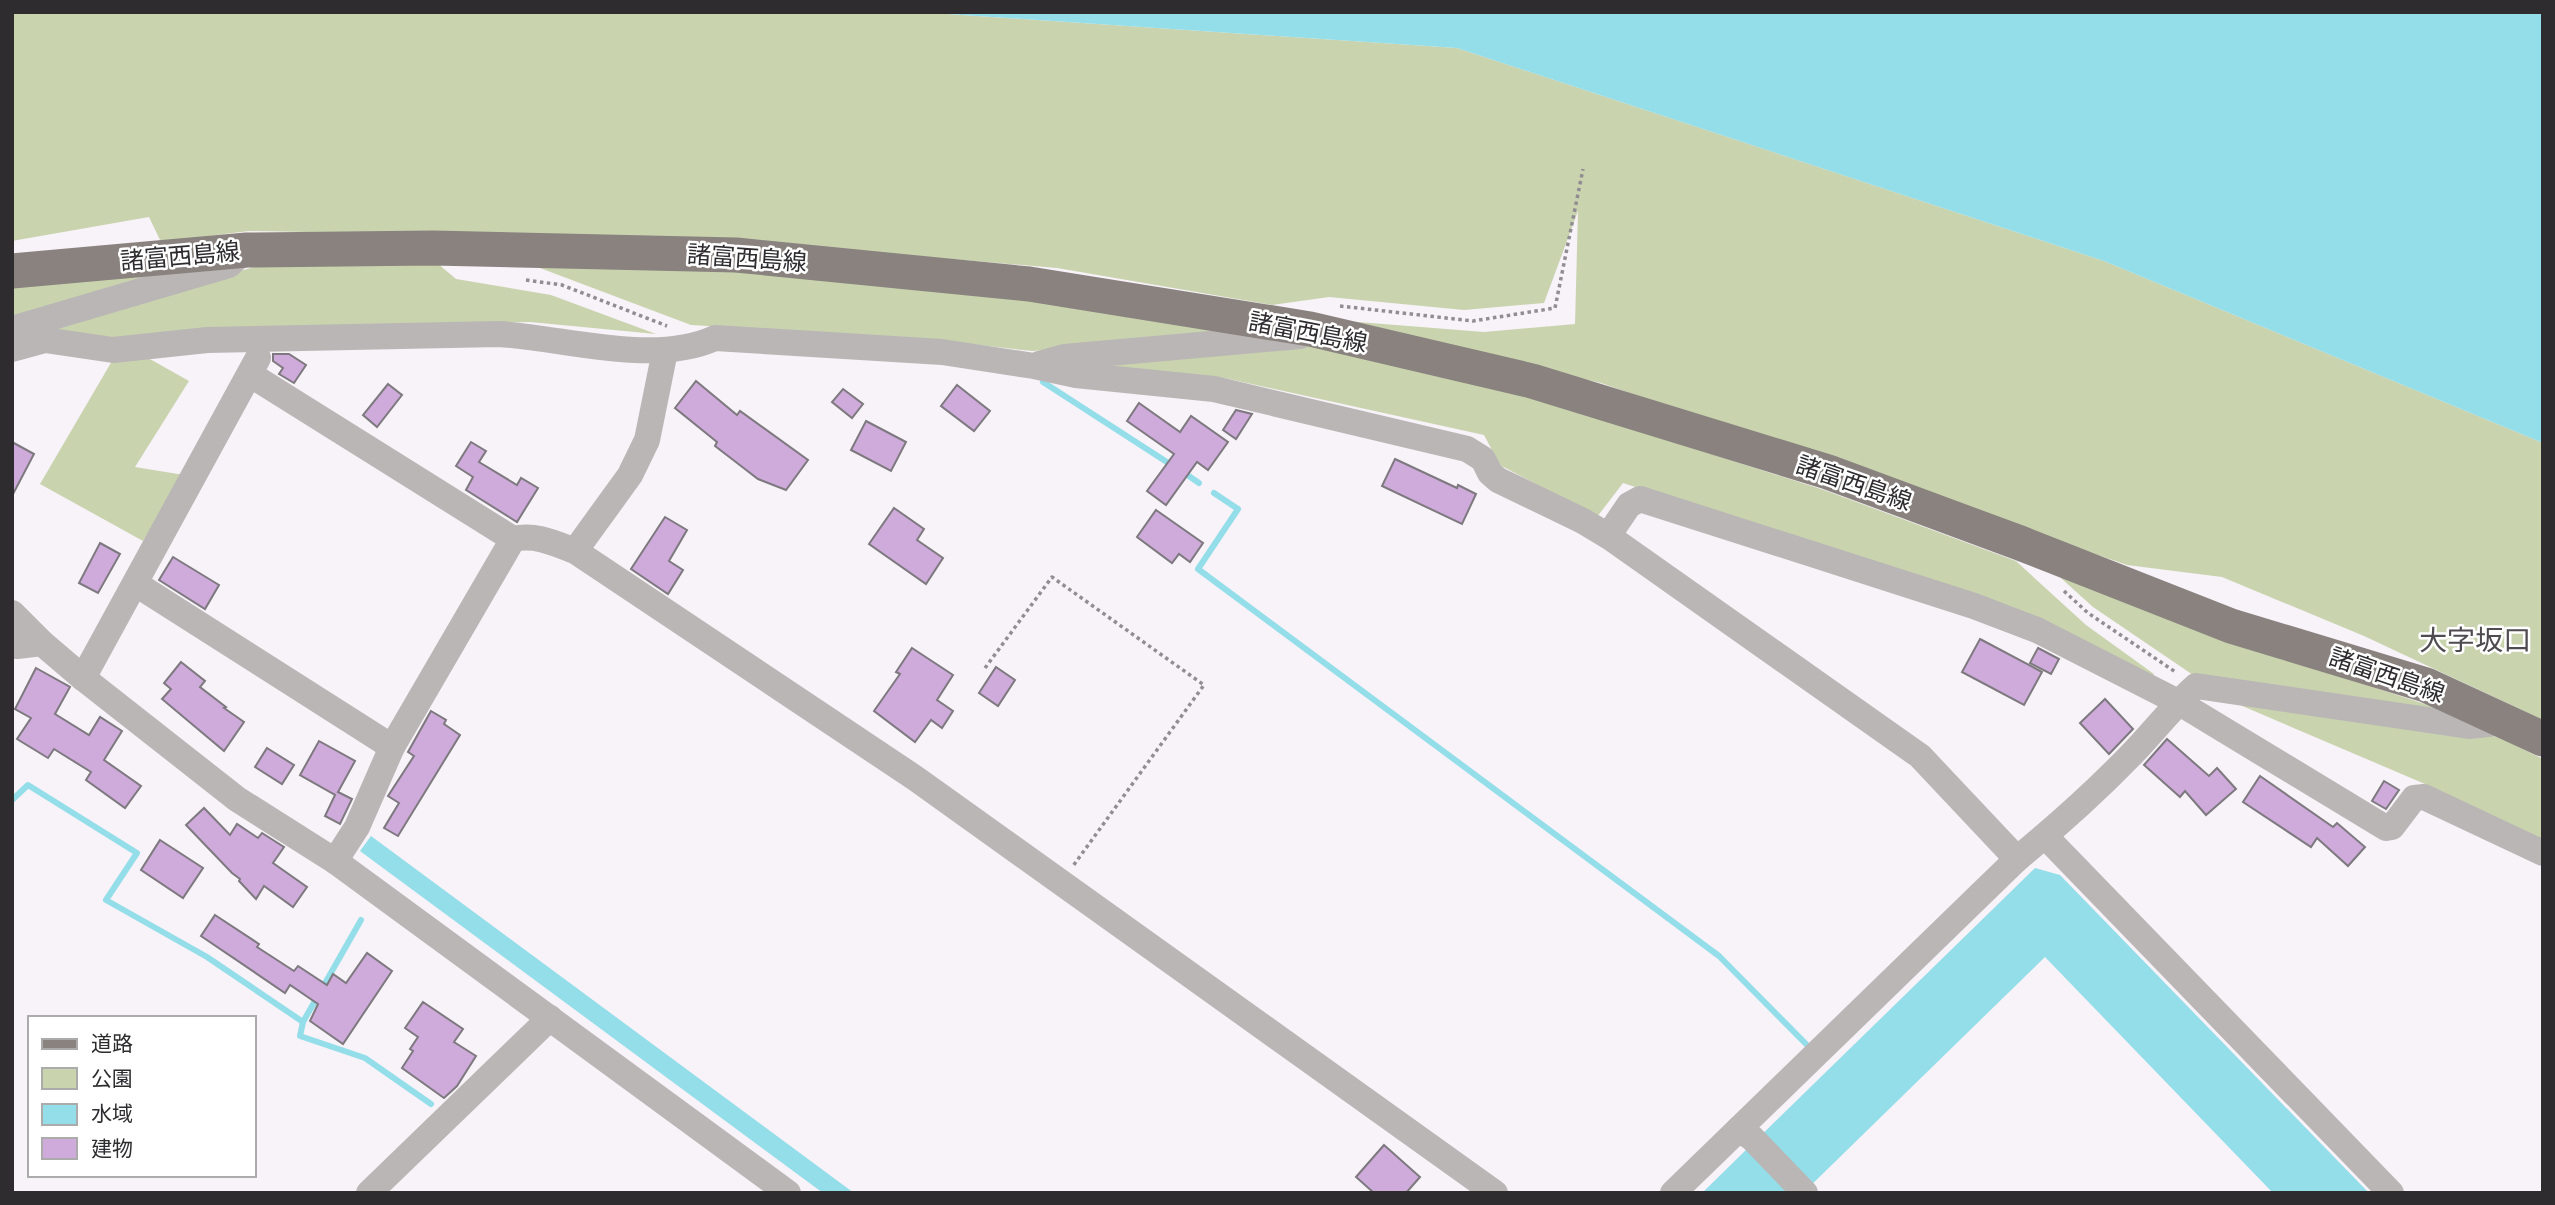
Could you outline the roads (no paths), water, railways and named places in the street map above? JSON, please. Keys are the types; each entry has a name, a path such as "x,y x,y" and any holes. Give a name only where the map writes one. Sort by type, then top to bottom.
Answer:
{"main road":[{"name":"諸富西島線","path":"12,271 247,250 433,248 736,255 1029,284 1310,329 1532,382 1828,472 2231,625 2426,685 2543,739"}],"street":[{"path":"12,329 229,265 247,250"},
{"path":"1034,366 1064,357 1302,336 1310,329"},
{"path":"12,349 45,340 113,350 206,340 499,334 537,336 566,343 666,351 698,346 715,338 942,352 1076,375 1214,388 1467,449 1483,459 1490,473 1498,481 1583,521 1608,536 1920,756 2017,859"},
{"path":"83,678 226,415 251,375 266,340"},
{"path":"575,551 630,475 647,440 666,351"},
{"path":"251,375 513,539"},
{"path":"1608,536 1629,505 1640,499 1974,606 2187,694 2386,828 2392,827 2414,798 2424,797 2543,853"},
{"path":"335,861 357,827 392,747 513,539 525,536 540,537 575,551 915,778 1495,1193"},
{"path":"136,584 392,747"},
{"path":"12,613 83,678 237,799 335,861 788,1193"},
{"path":"12,643 17,646 42,643"},
{"path":"2187,694 2469,726 2507,722"},
{"path":"1673,1193 1746,1133 2017,859 2130,757 2187,694"},
{"path":"2045,836 2391,1193"},
{"path":"369,1193 550,1018"},
{"path":"1746,1133 1805,1193"}],"water":[{"path":"918,12 2543,12 2543,443 2104,261 1457,48"},
{"path":"371,836 854,1193 823,1193 360,851"},
{"path":"2035,868 2060,875 2369,1193 2273,1193 2045,957 1803,1193 1702,1193"}],"waterway":[{"path":"1043,382 1173,466"},
{"path":"1183,472 1199,483"},
{"path":"1214,493 1238,509 1198,569 1719,956 1806,1044"},
{"path":"12,800 28,785 137,853 106,900 207,957 303,1022 361,920"},
{"path":"303,1022 300,1036 365,1058 431,1104"}],"district":[{"name":"大字坂口","path":"2475,640"}]}
